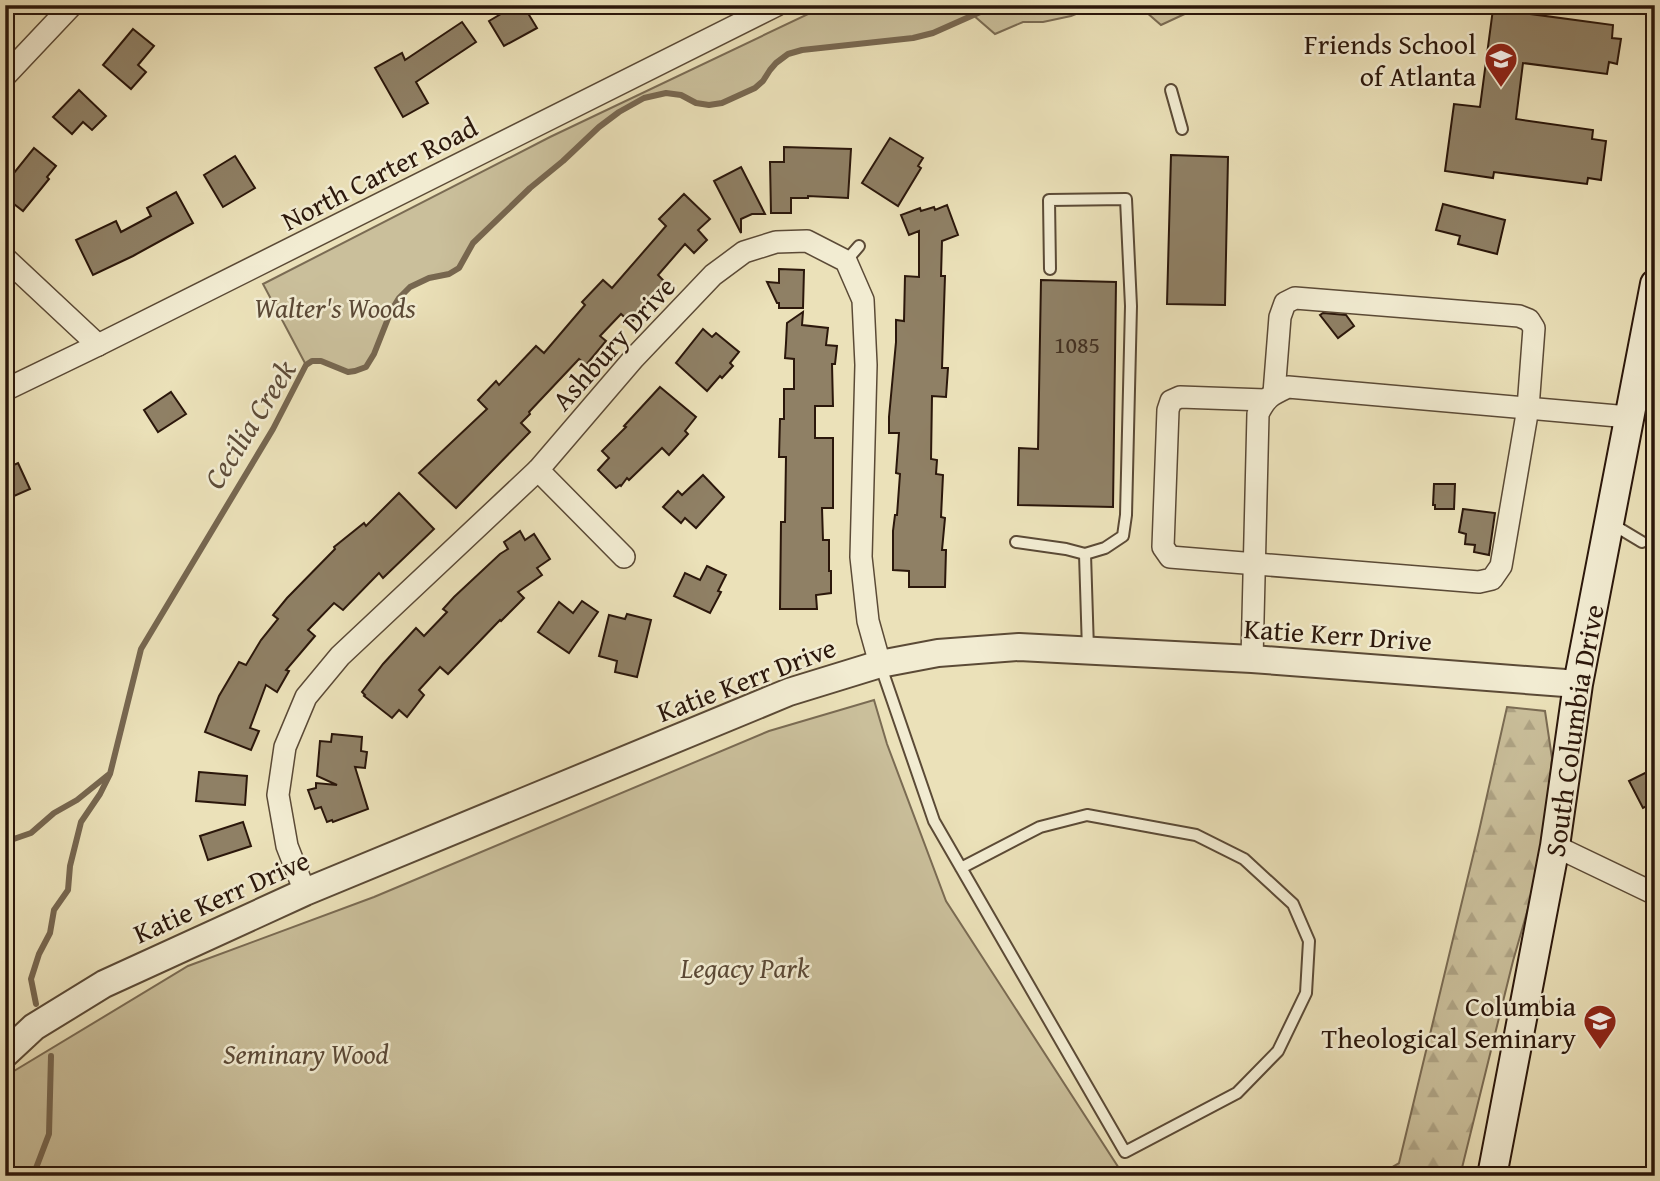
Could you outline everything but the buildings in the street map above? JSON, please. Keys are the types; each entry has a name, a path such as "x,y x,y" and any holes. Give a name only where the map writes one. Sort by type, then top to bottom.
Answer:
{"main road":[{"name":"South Columbia Drive","path":"1492,1176 1555,846 1578,684 1655,285"}],"street":[{"path":"5,76 72,5"},
{"name":"North Carter Road","path":"5,390 777,5"},
{"name":"Ashbury Drive","path":"305,892 287,846 278,796 285,747 306,697 340,656 538,470 634,358 713,275 744,252 776,242 807,241 852,253 863,300 866,365 861,557 868,621 880,664"},
{"path":"5,258 99,345"},
{"path":"1252,659 1253,564 1258,414 1270,396 1280,317 1285,303 1295,298 1519,316 1529,320 1534,328 1528,408 1501,566 1492,579 1479,582 1253,564 1170,557 1163,547 1168,410 1171,401 1180,397 1270,396 1288,387 1528,408 1629,417"},
{"path":"538,470 624,558"},
{"name":"Katie Kerr Drive","path":"5,1054 34,1027 104,984 305,892 789,692 880,664 938,653 1019,647 1252,659 1578,684"},
{"path":"1555,846 1655,894"}],"lane":[{"path":"1171,90 1182,129"},
{"path":"1016,542 1085,554 1105,548 1123,537 1126,515 1131,306 1126,199 1049,200 1050,270"},
{"path":"1609,523 1642,542"},
{"path":"1085,554 1088,650"},
{"path":"880,664 934,821 961,868 1125,1152 1237,1093 1278,1051 1306,993 1309,941 1293,904 1244,859 1196,835 1087,815 1040,827 961,868"}],"green space":[{"name":"Walter's Woods","path":"827,5 1098,5 1071,16 1043,22 1023,22 995,34 973,15 933,33 913,38 802,50 788,54 776,63 755,88 722,103 696,103 681,95 666,93 644,98 599,127 530,188 473,243 459,268 410,287 391,311 366,367 348,372 321,361 312,361 306,365 263,284 550,137"},
{"path":"1138,5 1204,5 1161,25"},
{"name":"Legacy Park","path":"874,700 887,744 946,901 1124,1176 5,1176 5,1080 14,1071 188,966 374,897 769,731"},
{"path":"1507,707 1545,711 1552,758 1542,860 1513,961 1460,1176 1377,1176 1399,1163"}],"waterway":[{"name":"Cecilia Creek","path":"36,1004 31,979 39,954 50,933 54,910 68,890 70,866 81,822 110,774 141,649 273,429 306,365 312,361 321,361 348,372 366,367 391,311 410,287 459,268 473,243 530,188 599,127 644,98 666,93 681,95 696,103 722,103 755,88 776,63 788,54 802,50 913,38 933,33 996,5"},
{"path":"5,842 31,833 54,813 77,800 108,775"},
{"name":"Cecilia Creek","path":"33,1176 49,1134 51,1056"}],"place":[{"name":"Friends School of Atlanta","path":"1501,89"},
{"name":"Columbia Theological Seminary","path":"1600,1051"}],"park label":[{"name":"Seminary Wood","path":"306,1053"}]}
